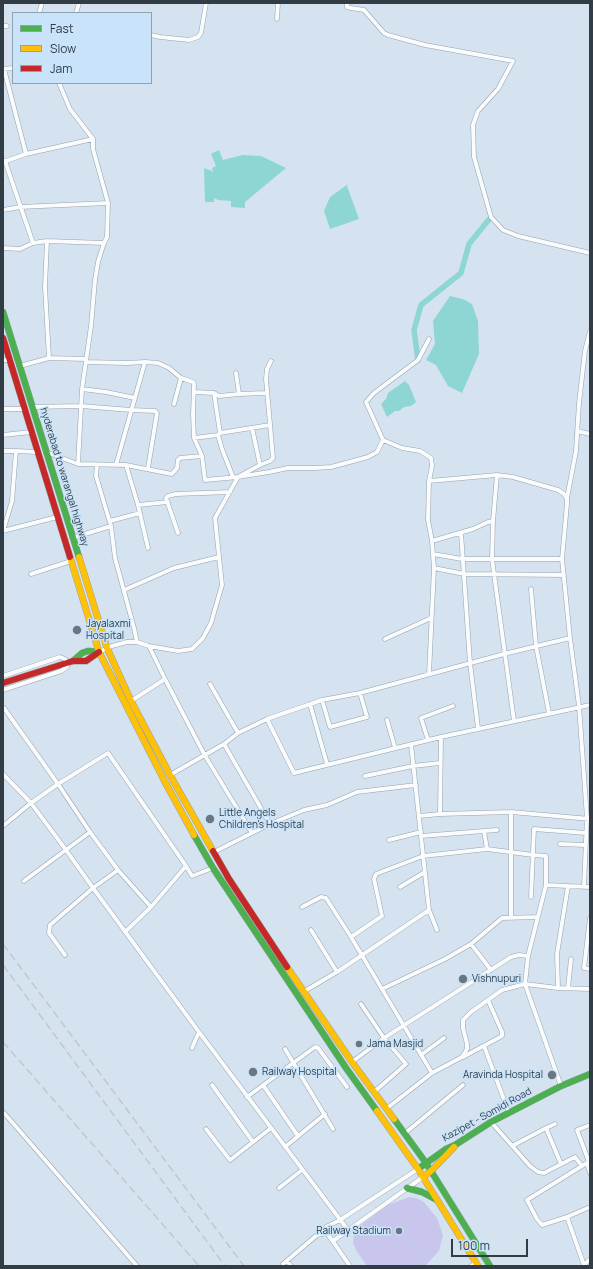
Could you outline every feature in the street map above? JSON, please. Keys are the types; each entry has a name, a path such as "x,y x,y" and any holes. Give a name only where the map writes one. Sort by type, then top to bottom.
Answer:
{"main road":[{"name":"hyderabad to warangal highway","path":"3,312 20,366 28,408 46,452 107,648 131,701 170,775 229,879 303,992 426,1163 490,1266"},
{"path":"3,338 6,360 28,408 31,432 99,652 165,782 213,868 346,1068 418,1169 475,1265"},
{"path":"3,683 68,662 86,661 99,652"},
{"name":"Kazipet - Somidi Road","path":"418,1169 446,1149 455,1145 491,1122 561,1086 590,1074"},
{"path":"423,1177 431,1171 455,1145"},
{"path":"407,1188 422,1192 437,1200"}],"street":[{"path":"152,35 189,40 198,38 201,33 206,3"},
{"path":"276,19 278,3"},
{"path":"347,3 347,7 364,10 388,35 425,45 513,61 498,89 478,111 474,126 474,157 491,217 504,230 518,236 590,253"},
{"path":"4,69 26,154"},
{"path":"59,84 70,110 93,139 93,149 108,203 106,237 98,262 82,389 78,464"},
{"path":"33,243 4,162 26,154 93,139"},
{"path":"3,210 20,207 108,203"},
{"path":"3,248 20,249 33,243 47,241 104,243"},
{"path":"47,241 45,287 49,358"},
{"path":"584,886 585,845 588,818 579,706 562,559 567,499 576,451 579,403 590,331"},
{"path":"429,339 418,360 374,393 366,402 382,440 402,448 420,452 431,458 432,466 429,481 428,520 432,541 434,568 429,674"},
{"path":"20,366 49,358 127,363 145,362 158,364 169,368 181,378 193,382 194,438 202,456 205,480 236,477 288,468 331,467 368,458 377,452 382,440"},
{"path":"99,652 127,642 136,642 178,651 192,649 203,638 212,623 222,585 215,518 230,492 236,477 270,461 273,458 266,393 267,370 271,361"},
{"path":"116,465 145,362"},
{"path":"236,373 239,394"},
{"path":"174,404 181,378"},
{"path":"82,389 135,398"},
{"path":"194,392 214,393 219,396 266,393"},
{"path":"214,393 222,449 236,477"},
{"path":"3,409 81,406 131,410 153,410 157,413 148,468"},
{"path":"194,438 270,425"},
{"path":"252,428 260,465"},
{"path":"3,435 31,432"},
{"path":"577,432 590,434"},
{"path":"3,451 37,452"},
{"path":"3,531 12,501 16,451"},
{"path":"46,452 78,464 126,465 148,468 172,474 177,468 178,460 180,458 202,456"},
{"path":"97,465 96,476 110,524 115,558 134,628 136,642"},
{"path":"126,465 138,505 148,548"},
{"path":"429,481 497,475 513,477 558,490 564,494 567,499"},
{"path":"497,475 493,521 493,574 514,721"},
{"path":"178,533 166,498 173,495 230,492"},
{"path":"138,505 168,502"},
{"path":"72,538 140,513"},
{"path":"3,531 57,517"},
{"path":"432,541 493,521"},
{"path":"460,533 470,663 478,728"},
{"path":"433,554 462,559 562,559"},
{"path":"124,590 174,568 219,557"},
{"path":"31,574 71,561"},
{"path":"434,568 464,574 564,575"},
{"path":"531,589 536,646 549,713"},
{"path":"385,639 431,618"},
{"path":"170,775 204,754 224,744 238,732 267,719 310,704 322,700 360,693 504,654 570,638"},
{"path":"149,646 204,754 252,833"},
{"path":"3,675 60,657 68,662 67,668 61,671 3,690"},
{"path":"131,701 165,679"},
{"path":"210,684 238,732"},
{"path":"322,700 330,728 367,717 360,693"},
{"path":"310,704 327,764"},
{"path":"267,719 294,773 478,728 579,706 590,705"},
{"path":"428,740 421,718 453,706"},
{"path":"4,708 118,870 151,907"},
{"path":"387,720 395,748"},
{"path":"440,814 441,737"},
{"path":"224,744 270,824"},
{"path":"411,744 429,910 437,930"},
{"path":"3,825 30,803 108,753 192,876 213,868"},
{"path":"365,776 413,766 440,763"},
{"path":"3,774 30,803 66,850 247,1097 348,1230"},
{"path":"214,852 270,824 304,810 327,805 357,792 416,785"},
{"path":"419,816 511,812 588,818"},
{"path":"511,812 511,917"},
{"path":"531,897 534,829 587,834"},
{"path":"388,840 421,834 497,830"},
{"path":"484,831 487,849"},
{"path":"24,881 90,832"},
{"path":"560,844 585,845"},
{"path":"352,937 382,916 374,879 376,874 423,856 487,849 546,856 546,885 528,956 525,984 561,1086"},
{"path":"125,932 151,907 186,866"},
{"path":"64,955 49,933 50,925 93,888 118,870"},
{"path":"400,887 425,872"},
{"path":"546,885 590,887"},
{"path":"558,988 557,954 568,886"},
{"path":"302,907 321,896 326,898 352,937 432,1073"},
{"path":"303,992 336,972 429,910"},
{"path":"382,989 445,959 471,944 502,918 538,917"},
{"path":"590,918 584,968 590,969"},
{"path":"311,930 336,972"},
{"path":"471,944 491,970"},
{"path":"352,1062 384,1038 511,957 519,955 528,956"},
{"path":"568,988 571,959"},
{"path":"462,1057 467,1049 463,1020 471,1012 502,990 525,984 558,988 590,989"},
{"path":"386,1109 432,1073 500,1038 502,1035 488,1000"},
{"path":"361,1004 384,1038 406,1064 374,1092"},
{"path":"192,1048 199,1032"},
{"path":"421,1054 444,1038"},
{"path":"484,1046 510,1113"},
{"path":"247,1097 293,1062 316,1047 347,1087"},
{"path":"285,1049 333,1129"},
{"path":"212,1085 253,1142"},
{"path":"263,1085 298,1136"},
{"path":"404,1134 463,1085"},
{"path":"3,1112 137,1266"},
{"path":"285,1147 325,1114"},
{"path":"491,1122 530,1166 538,1172 544,1172 576,1157 582,1166"},
{"path":"512,1146 555,1124"},
{"path":"590,1126 577,1130 588,1162 590,1173"},
{"path":"206,1129 230,1160 271,1128"},
{"path":"546,1128 561,1164"},
{"path":"588,1162 527,1200 542,1226 590,1207"},
{"path":"350,1266 325,1230 326,1227 340,1220 418,1169"},
{"path":"279,1188 302,1170"},
{"path":"333,1242 423,1177"},
{"path":"567,1217 584,1265 590,1260"},
{"path":"283,1264 317,1235 327,1233"},
{"path":"287,1261 291,1266"}],"shaded area":[{"path":"219,150 223,160 243,155 261,156 286,168 245,202 245,208 231,207 231,201 218,200 214,198 214,202 205,202 204,168 211,170 212,172 213,171 212,168 216,166 211,154"},
{"path":"348,184 347,186 359,219 330,229 324,211 330,197"},
{"path":"450,296 463,299 472,304 478,321 479,354 462,393 448,386 436,365 426,360 435,344 433,321"},
{"path":"405,381 409,385 416,402 411,406 395,411 387,417 381,404 386,399 388,393"},
{"name":"Railway Stadium","path":"409,1197 416,1198 424,1202 437,1218 443,1235 439,1251 425,1266 367,1266 353,1243 354,1233 357,1228 388,1205"}],"waterway":[{"path":"418,360 414,330 421,305 461,273 469,244 491,217"}],"railway":[{"path":"3,944 244,1266"},
{"path":"3,965 225,1266"},
{"path":"3,1042 199,1266"}],"traffic: fast":[{"path":"3,312 79,557"},
{"path":"73,661 82,653 88,651 99,652"},
{"path":"194,835 213,868 346,1068 377,1111"},
{"path":"418,1169 446,1149 455,1145 491,1122 561,1086 590,1074"},
{"path":"394,1119 426,1163 490,1266"},
{"path":"407,1188 422,1192 437,1200"}],"traffic: slow":[{"path":"70,557 99,652 165,782 194,835"},
{"path":"79,557 107,648 131,701 170,775 213,851"},
{"path":"287,967 352,1062 394,1119"},
{"path":"377,1111 418,1169 478,1266"},
{"path":"423,1177 431,1171 454,1147"}],"traffic: jam":[{"path":"3,338 70,557"},
{"path":"3,683 73,661 86,661 99,652"},
{"path":"213,851 229,879 287,967"}],"place":[{"name":"Jayalaxmi Hospital","path":"77,630"},
{"name":"Little Angels Children's Hospital","path":"210,819"},
{"name":"Vishnupuri","path":"463,979"},
{"name":"Jama Masjid","path":"359,1044"},
{"name":"Railway Hospital","path":"253,1072"},
{"name":"Aravinda Hospital","path":"552,1075"},
{"name":"Railway Stadium","path":"399,1231"}]}
